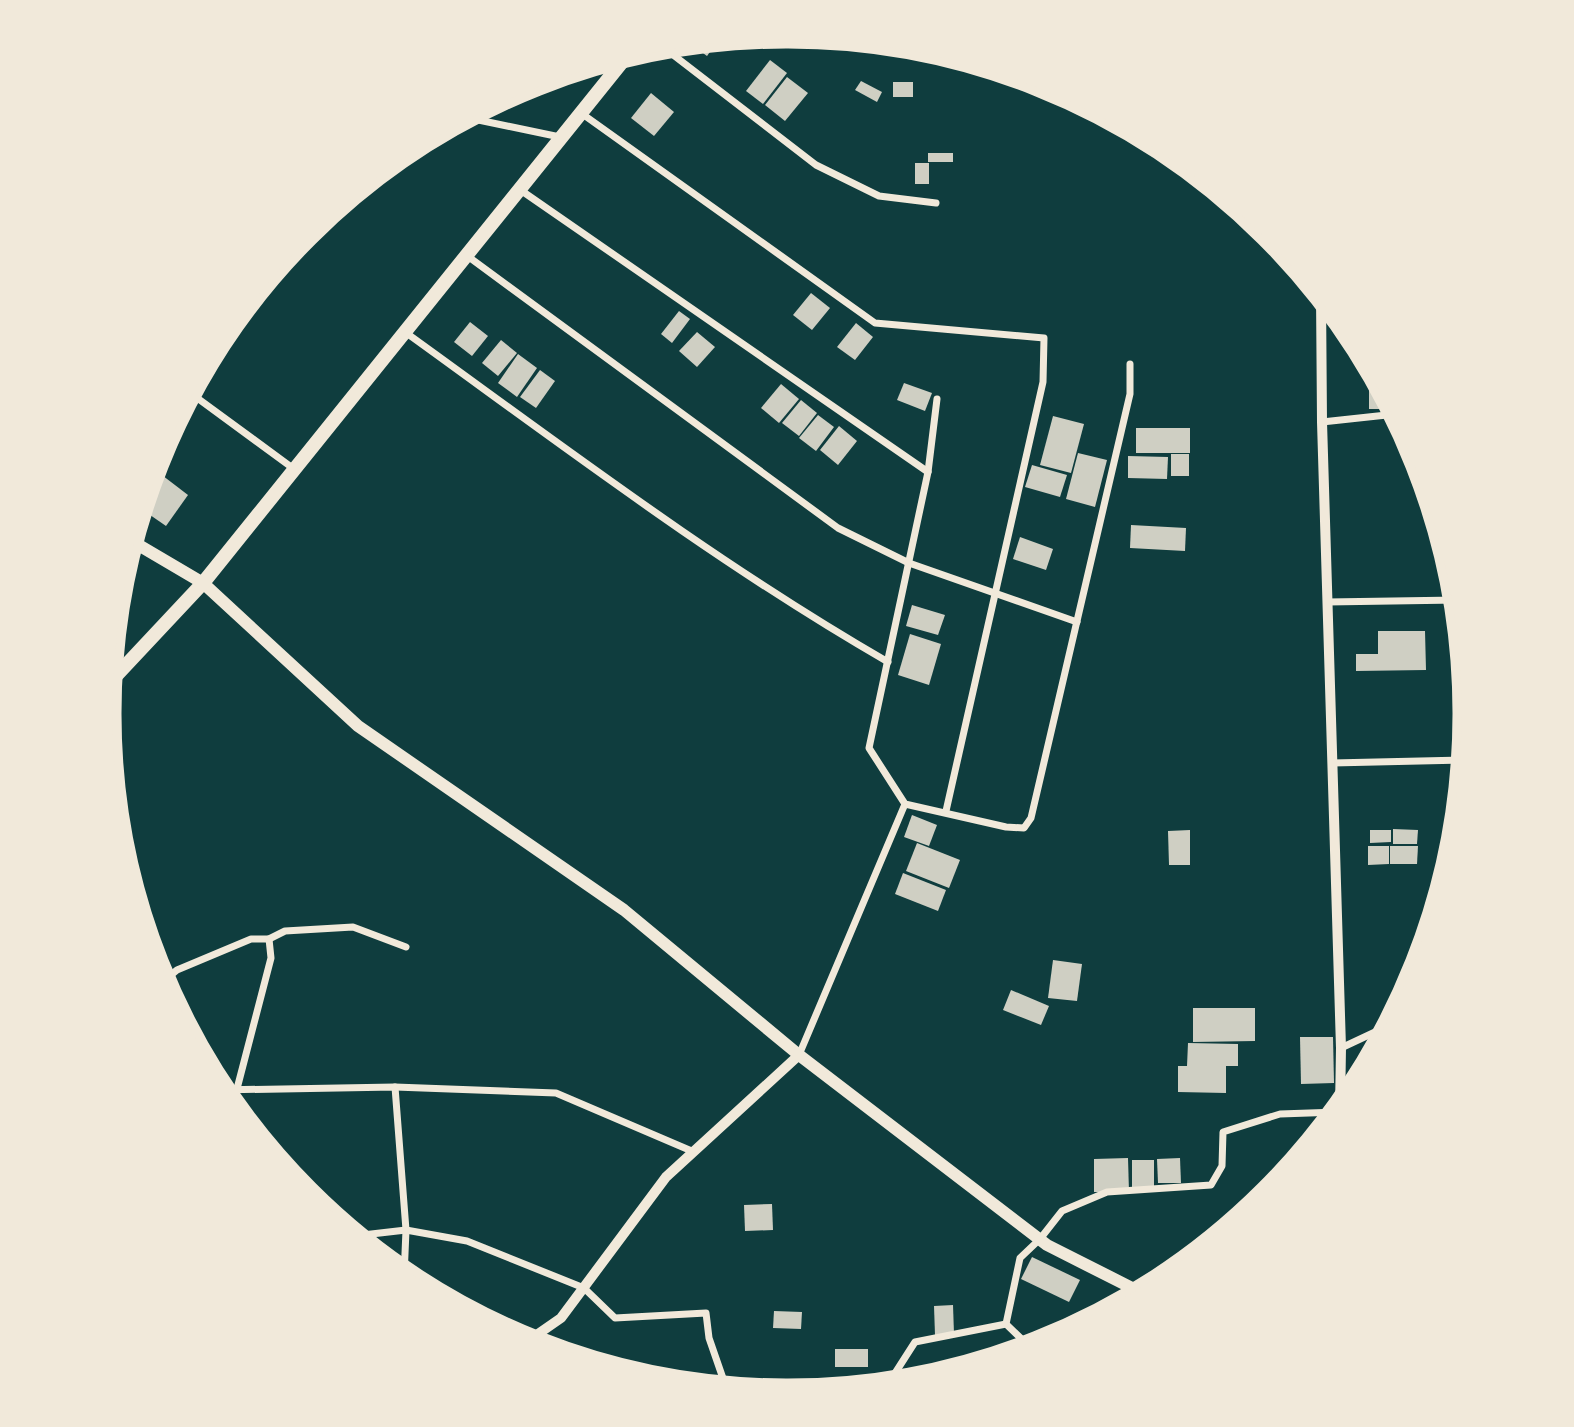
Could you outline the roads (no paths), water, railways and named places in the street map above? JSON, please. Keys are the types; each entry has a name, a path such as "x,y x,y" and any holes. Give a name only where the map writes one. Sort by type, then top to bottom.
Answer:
{"main road":[{"path":"119,673 203,583 618,66"},
{"path":"139,545 203,583 358,726 624,910 799,1055 1040,1239 1132,1288"}],"street":[{"path":"672,54 816,165 879,196 936,203"},
{"path":"580,113 875,323 1044,338 1043,382 946,811"},
{"path":"478,120 560,137"},
{"path":"518,189 928,472"},
{"path":"465,255 838,528 909,563 1077,622"},
{"path":"1321,310 1322,422 1341,1048 1340,1092"},
{"path":"404,331 698,543 799,611 888,662"},
{"path":"937,399 928,472 869,748 905,804 946,811 1006,827 1024,828 1031,818 1130,394 1130,363"},
{"path":"197,398 294,469"},
{"path":"1322,422 1387,415"},
{"path":"1327,602 1447,600"},
{"path":"1332,763 1455,760"},
{"path":"538,1334 561,1318 666,1177 799,1055 905,804"},
{"path":"171,976 177,970 251,939 270,939 285,931 353,927 406,947"},
{"path":"236,1094 271,958 270,939"},
{"path":"1341,1048 1376,1032"},
{"path":"232,1089 395,1087 555,1093 694,1152"},
{"path":"395,1087 406,1230 405,1263"},
{"path":"1006,1324 1020,1258 1040,1239 1062,1211 1107,1192 1211,1185 1222,1166 1223,1132 1280,1114 1325,1112"},
{"path":"366,1235 406,1230 467,1241 584,1288 615,1318 706,1313 709,1338 724,1380"},
{"path":"1006,1324 1023,1340"},
{"path":"894,1374 915,1342 1006,1324"}]}
